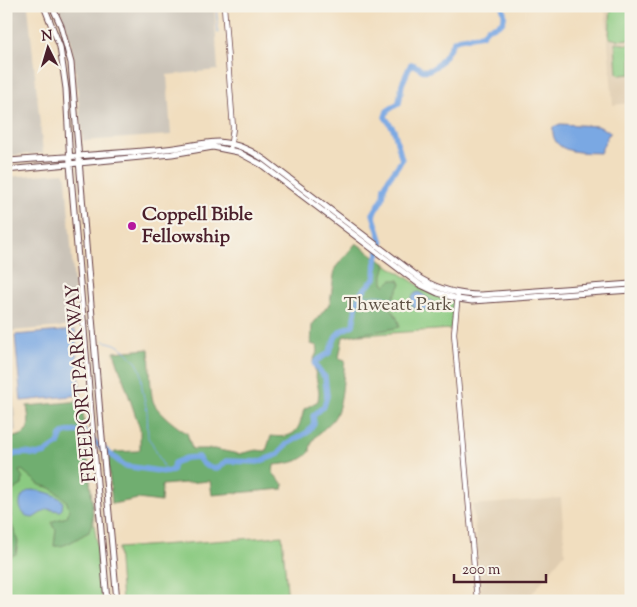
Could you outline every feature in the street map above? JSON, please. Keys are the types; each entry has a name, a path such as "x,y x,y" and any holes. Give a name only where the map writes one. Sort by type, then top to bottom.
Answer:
{"main road":[{"path":"44,6 60,47 66,89 70,157"},
{"path":"52,6 67,45 73,88 77,156"},
{"path":"66,89 73,88"},
{"path":"6,161 171,149 202,143 220,142 231,147"},
{"path":"6,170 172,154 213,148 231,147 246,149 265,160 393,261 435,287 458,296 492,300 631,290"},
{"name":"FREEPORT PARKWAY","path":"77,156 117,601"},
{"name":"FREEPORT PARKWAY","path":"70,157 108,601"},
{"path":"75,218 82,218"},
{"path":"79,265 87,264"},
{"path":"458,296 631,284"},
{"path":"83,314 91,314"},
{"path":"100,509 109,509"},
{"path":"102,545 113,543"}],"street":[{"path":"224,6 233,128 231,147"},
{"path":"458,296 454,333 477,601"}],"shaded area":[{"path":"6,6 28,6 43,153 6,156"},
{"path":"58,6 214,6 218,70 167,75 171,135 83,141 74,59 67,27"},
{"path":"605,6 631,6 631,103 613,105"},
{"path":"64,173 66,178 77,326 8,331 16,430 6,435 6,177"},
{"path":"561,498 565,553 526,601 481,601 473,505"}],"green space":[{"path":"611,6 631,6 631,39 618,40 609,38"},
{"path":"615,43 631,45 631,74 620,75 617,73"},
{"path":"356,243 386,264 383,283 386,285 391,280 399,280 401,284 389,305 400,327 343,337 339,358 345,360 341,395 336,415 316,436 307,455 294,462 274,465 273,473 284,485 283,489 212,495 210,481 162,485 161,502 138,499 112,504 108,460 115,452 137,451 140,449 140,429 114,352 149,349 153,401 163,414 187,433 192,449 214,449 239,454 256,450 266,451 271,436 279,437 291,434 298,428 304,409 318,401 319,392 313,361 318,350 317,346 311,344 312,325 330,303 335,268"},
{"name":"Thweatt Park","path":"382,264 386,264 430,293 453,300 455,303 451,329 360,335"},
{"path":"82,401 93,518 89,532 67,544 54,546 56,529 52,523 67,517 69,509 66,500 51,488 40,485 22,470 19,471 23,478 22,485 12,491 10,505 12,525 18,542 16,554 6,558 6,438 20,436 27,430 29,420 27,406"},
{"path":"27,406 92,500 102,601 6,601 6,438 20,436 27,430 29,420"},
{"path":"282,536 288,601 122,601 118,548"}],"water":[{"path":"560,124 598,126 610,132 610,134 600,153 577,152 562,147 557,143 553,136 553,127"},
{"path":"419,292 439,308 428,310 415,309 411,299"},
{"path":"75,330 81,395 21,401 15,335"},
{"path":"31,490 48,493 59,498 63,501 62,509 60,511 47,509 33,518 28,516 21,510 20,501 22,496"}],"waterway":[{"path":"216,6 218,33"},
{"path":"6,459 15,454 37,455 45,453 58,444 61,436 66,432 83,431 125,466 166,472 172,471 174,463 186,458 198,457 206,466 219,468 226,461 258,462 277,455 287,444 308,432 314,424 313,416 324,406 327,396 325,377 315,365 316,361 329,353 336,336 341,331 353,325 360,294 375,278 376,260 382,243 373,214 383,198 384,187 402,160 394,130 385,117 387,111 399,103 402,84 411,64 422,70 427,70 437,65 454,41 482,35 488,28 500,24 504,19 502,6"},
{"path":"360,294 384,296 404,302"},
{"path":"104,341 115,344 125,350 137,363 141,371 142,388 147,411 148,438 166,472"}],"place":[{"name":"Coppell Bible Fellowship","path":"132,226"}]}
